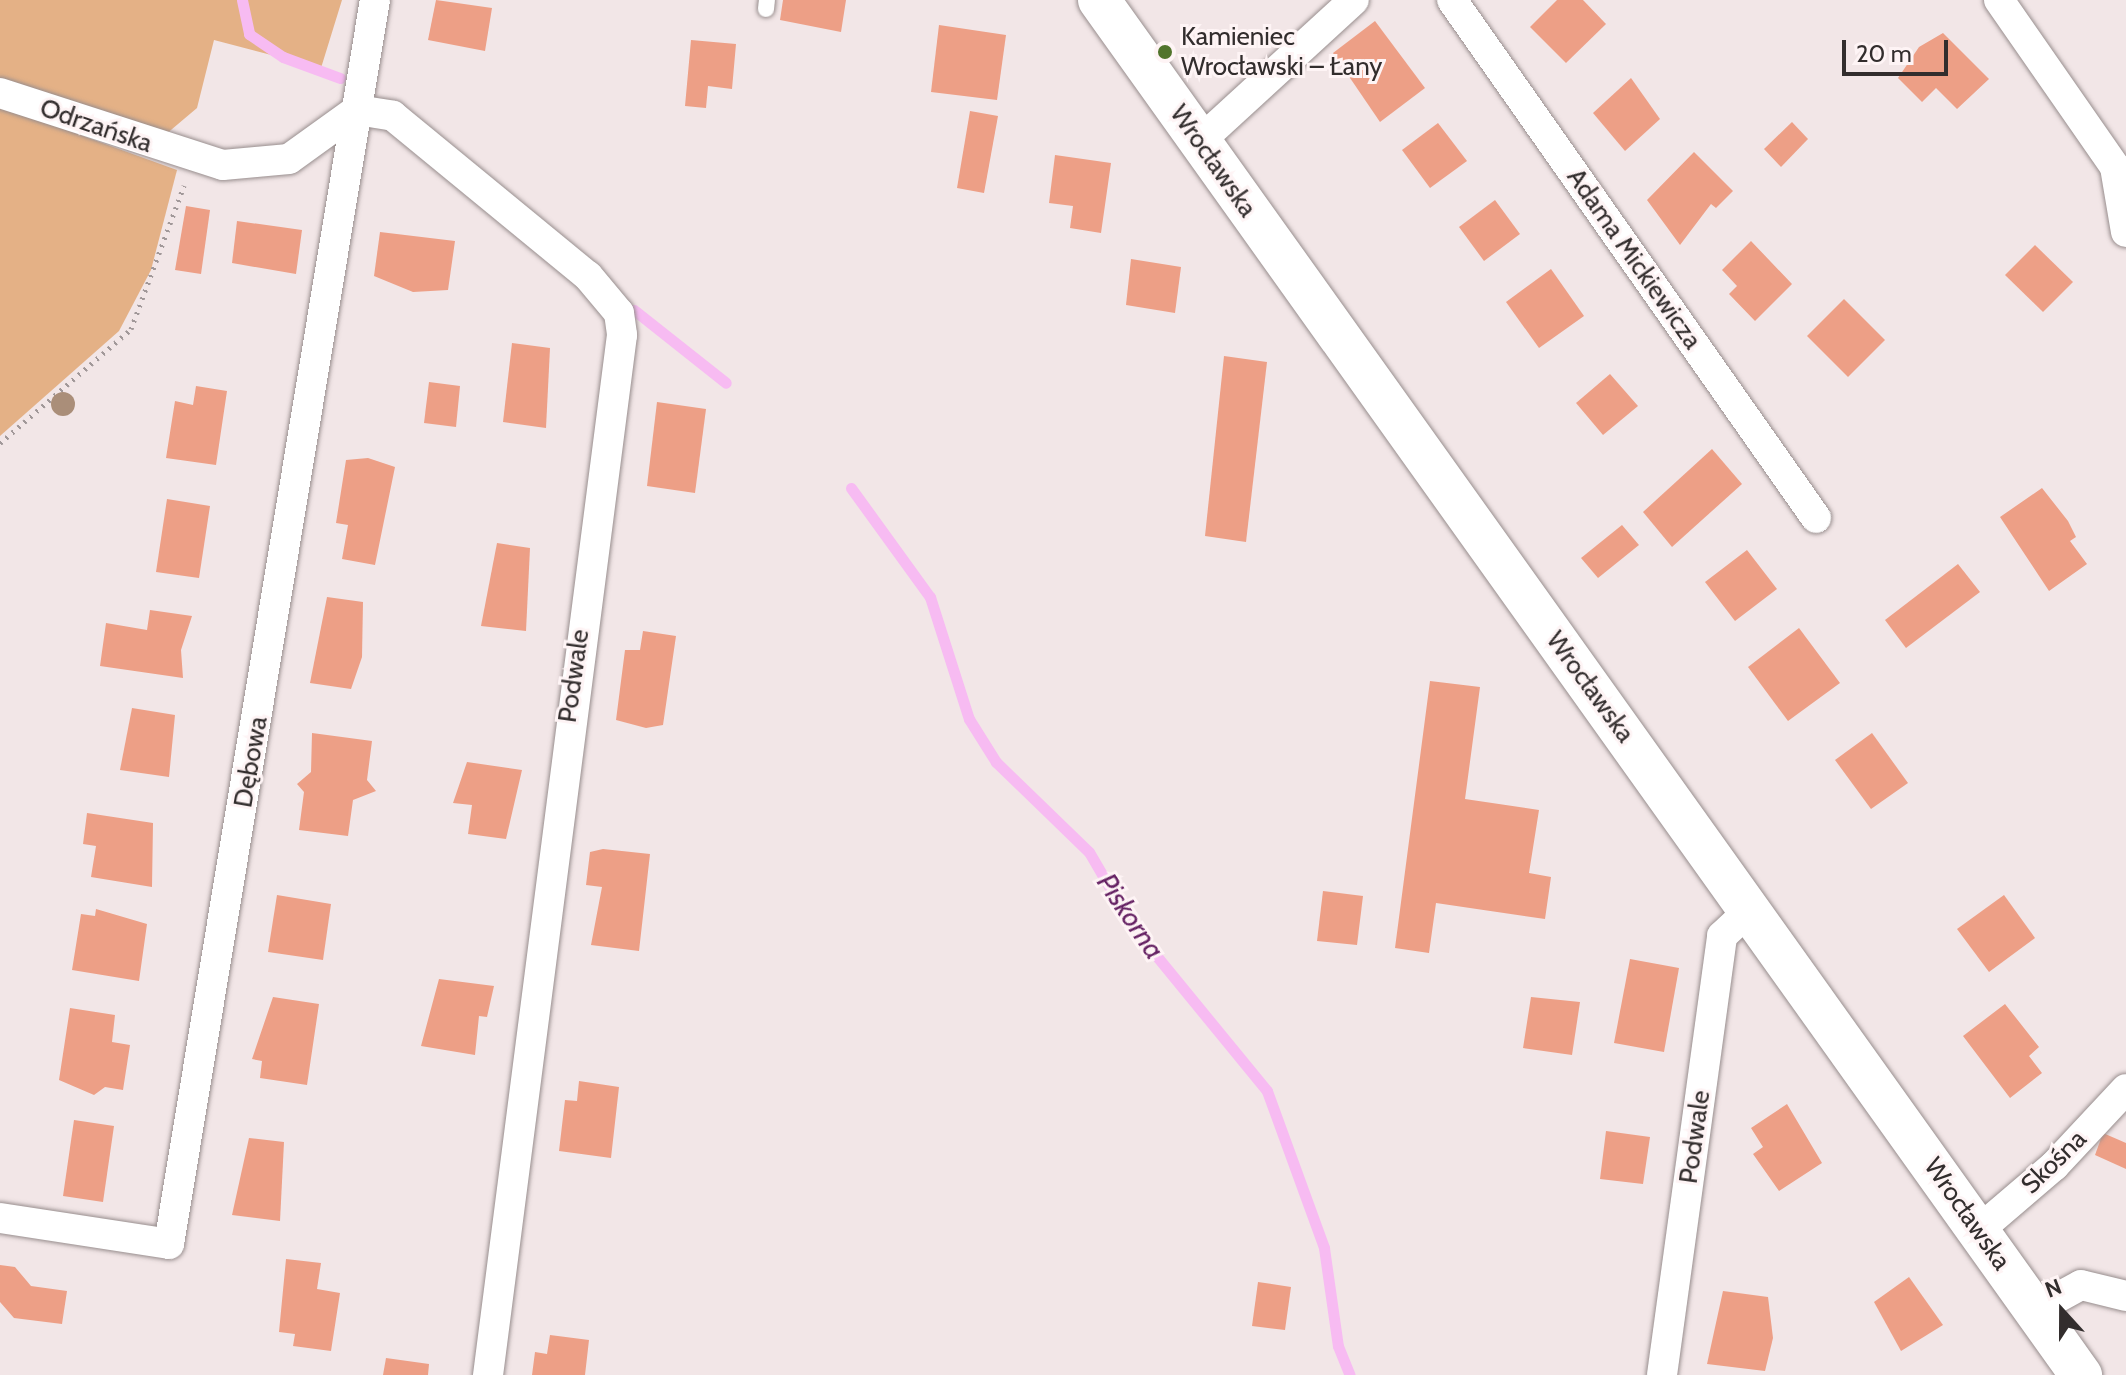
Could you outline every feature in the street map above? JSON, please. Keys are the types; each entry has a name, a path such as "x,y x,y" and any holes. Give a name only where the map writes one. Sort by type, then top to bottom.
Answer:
{"main road":[{"name":"Wrocławska","path":"1099,0 2081,1375"}],"street":[{"path":"193,159 263,167 289,159 357,110 375,0"},
{"path":"1199,142 1236,116 1354,0"},
{"name":"Adama Mickiewicza","path":"1452,0 1816,518"},
{"path":"1999,0 2115,167 2126,232"},
{"name":"Odrzańska","path":"0,93 193,159"},
{"name":"Dębowa","path":"0,1218 169,1244 357,110"},
{"name":"Podwale","path":"357,110 393,116 588,276 619,313 622,335 488,1375"},
{"name":"Podwale","path":"1662,1375 1722,936 1750,910"},
{"name":"Skośna","path":"1979,1230 2054,1166 2126,1089"},
{"path":"2035,1310 2081,1285 2126,1296"}],"path":[{"path":"0,443 131,329 193,159"}],"shaded area":[{"path":"0,0 342,0 321,68 214,40 197,108 165,135 0,79"},
{"path":"0,106 177,170 151,270 119,331 0,436"}],"building":[{"path":"436,0 492,8 485,51 428,40"},
{"path":"783,0 846,0 841,32 780,20"},
{"path":"1557,0 1583,0 1606,24 1566,63 1530,27"},
{"path":"1375,21 1425,88 1380,122 1333,53"},
{"path":"939,25 1006,35 997,100 931,92"},
{"path":"1943,33 1989,79 1957,109 1936,88 1922,102 1898,78 1919,47"},
{"path":"691,40 736,44 732,89 708,86 706,108 685,106"},
{"path":"1631,78 1660,119 1625,151 1593,113"},
{"path":"970,111 998,116 984,193 957,188"},
{"path":"1792,122 1808,139 1781,167 1764,149"},
{"path":"1438,123 1467,161 1430,188 1402,150"},
{"path":"1694,152 1733,191 1716,208 1711,204 1680,245 1647,200"},
{"path":"1055,155 1111,163 1101,233 1070,228 1073,206 1049,203"},
{"path":"1495,200 1520,234 1484,261 1459,227"},
{"path":"186,206 210,210 201,274 175,270"},
{"path":"237,221 302,230 296,274 232,263"},
{"path":"380,232 455,241 448,290 413,292 374,276"},
{"path":"1751,241 1792,284 1755,321 1729,294 1737,286 1722,270"},
{"path":"2035,245 2073,282 2043,312 2005,275"},
{"path":"1131,259 1181,267 1175,313 1126,305"},
{"path":"1551,269 1584,316 1539,348 1506,302"},
{"path":"1844,299 1885,340 1848,377 1807,336"},
{"path":"512,343 550,348 546,428 503,422"},
{"path":"1224,356 1267,362 1246,542 1205,536"},
{"path":"1610,374 1638,406 1603,435 1576,403"},
{"path":"429,382 460,386 456,427 424,423"},
{"path":"196,386 227,391 216,465 166,458 175,401 193,405"},
{"path":"657,402 706,409 695,493 647,486"},
{"path":"1712,449 1742,484 1672,547 1643,512"},
{"path":"368,458 395,467 375,565 342,559 348,525 336,523 346,460"},
{"path":"2042,488 2068,521 2076,537 2070,541 2087,564 2049,591 2000,517"},
{"path":"167,499 210,506 199,578 156,572"},
{"path":"1622,525 1639,545 1598,578 1581,558"},
{"path":"497,543 530,548 526,631 481,626"},
{"path":"1747,550 1777,589 1735,621 1705,582"},
{"path":"1958,564 1980,592 1906,648 1885,620"},
{"path":"327,597 363,602 362,657 351,689 310,683"},
{"path":"150,610 192,616 181,650 183,678 100,666 106,623 147,630"},
{"path":"1799,628 1840,683 1788,721 1748,667"},
{"path":"643,631 676,636 663,725 646,728 616,720 625,650 640,650"},
{"path":"1430,681 1480,687 1465,799 1539,810 1529,873 1551,877 1545,919 1436,903 1429,953 1395,948"},
{"path":"132,708 175,715 169,777 120,770"},
{"path":"312,733 372,741 367,780 376,791 353,800 348,836 299,830 304,792 297,784 311,772"},
{"path":"1872,733 1908,783 1871,809 1835,760"},
{"path":"467,762 522,770 506,839 468,834 472,805 453,803"},
{"path":"87,813 153,823 152,887 91,877 96,846 83,844"},
{"path":"603,849 650,854 639,951 591,945 602,887 586,885 590,852"},
{"path":"1323,891 1363,896 1357,945 1317,941"},
{"path":"277,895 331,904 323,960 268,952"},
{"path":"2004,895 2035,938 1989,972 1957,929"},
{"path":"96,909 147,924 139,981 72,970 81,914 95,916"},
{"path":"1630,959 1679,968 1664,1052 1614,1043"},
{"path":"439,979 494,986 487,1017 479,1016 475,1055 421,1046"},
{"path":"273,997 319,1004 307,1085 260,1078 262,1061 252,1059"},
{"path":"1531,997 1580,1002 1572,1055 1523,1048"},
{"path":"2005,1004 2039,1047 2029,1056 2042,1073 2010,1098 1963,1036"},
{"path":"70,1008 115,1015 112,1042 130,1045 123,1090 105,1087 94,1095 59,1080"},
{"path":"579,1081 619,1087 611,1158 559,1151 565,1100 577,1101"},
{"path":"1787,1104 1822,1163 1779,1191 1753,1154 1763,1147 1751,1128"},
{"path":"74,1120 114,1126 103,1202 63,1196"},
{"path":"1606,1131 1650,1137 1643,1184 1600,1179"},
{"path":"2103,1133 2126,1143 2126,1169 2095,1155"},
{"path":"249,1138 284,1142 280,1221 232,1215"},
{"path":"286,1259 321,1263 317,1289 340,1293 331,1351 293,1346 295,1334 279,1332"},
{"path":"0,1265 15,1267 31,1286 67,1291 62,1324 14,1318 0,1302"},
{"path":"1909,1277 1943,1325 1901,1351 1874,1302"},
{"path":"1258,1282 1291,1287 1285,1330 1252,1326"},
{"path":"1723,1291 1768,1297 1773,1338 1765,1371 1707,1364"},
{"path":"550,1335 589,1340 585,1375 532,1375 535,1352 547,1354"},
{"path":"386,1358 429,1364 428,1375 383,1375"}],"waterway":[{"name":"Piskorna","path":"242,0 249,34 283,57 340,78"},
{"name":"Piskorna","path":"634,310 726,383"},
{"name":"Piskorna","path":"851,488 930,597 969,719 996,762 1089,852 1132,926 1267,1091 1324,1248 1338,1346 1350,1375"}],"place":[{"name":"Kamieniec Wrocławski – Łany","path":"1165,52"}]}
